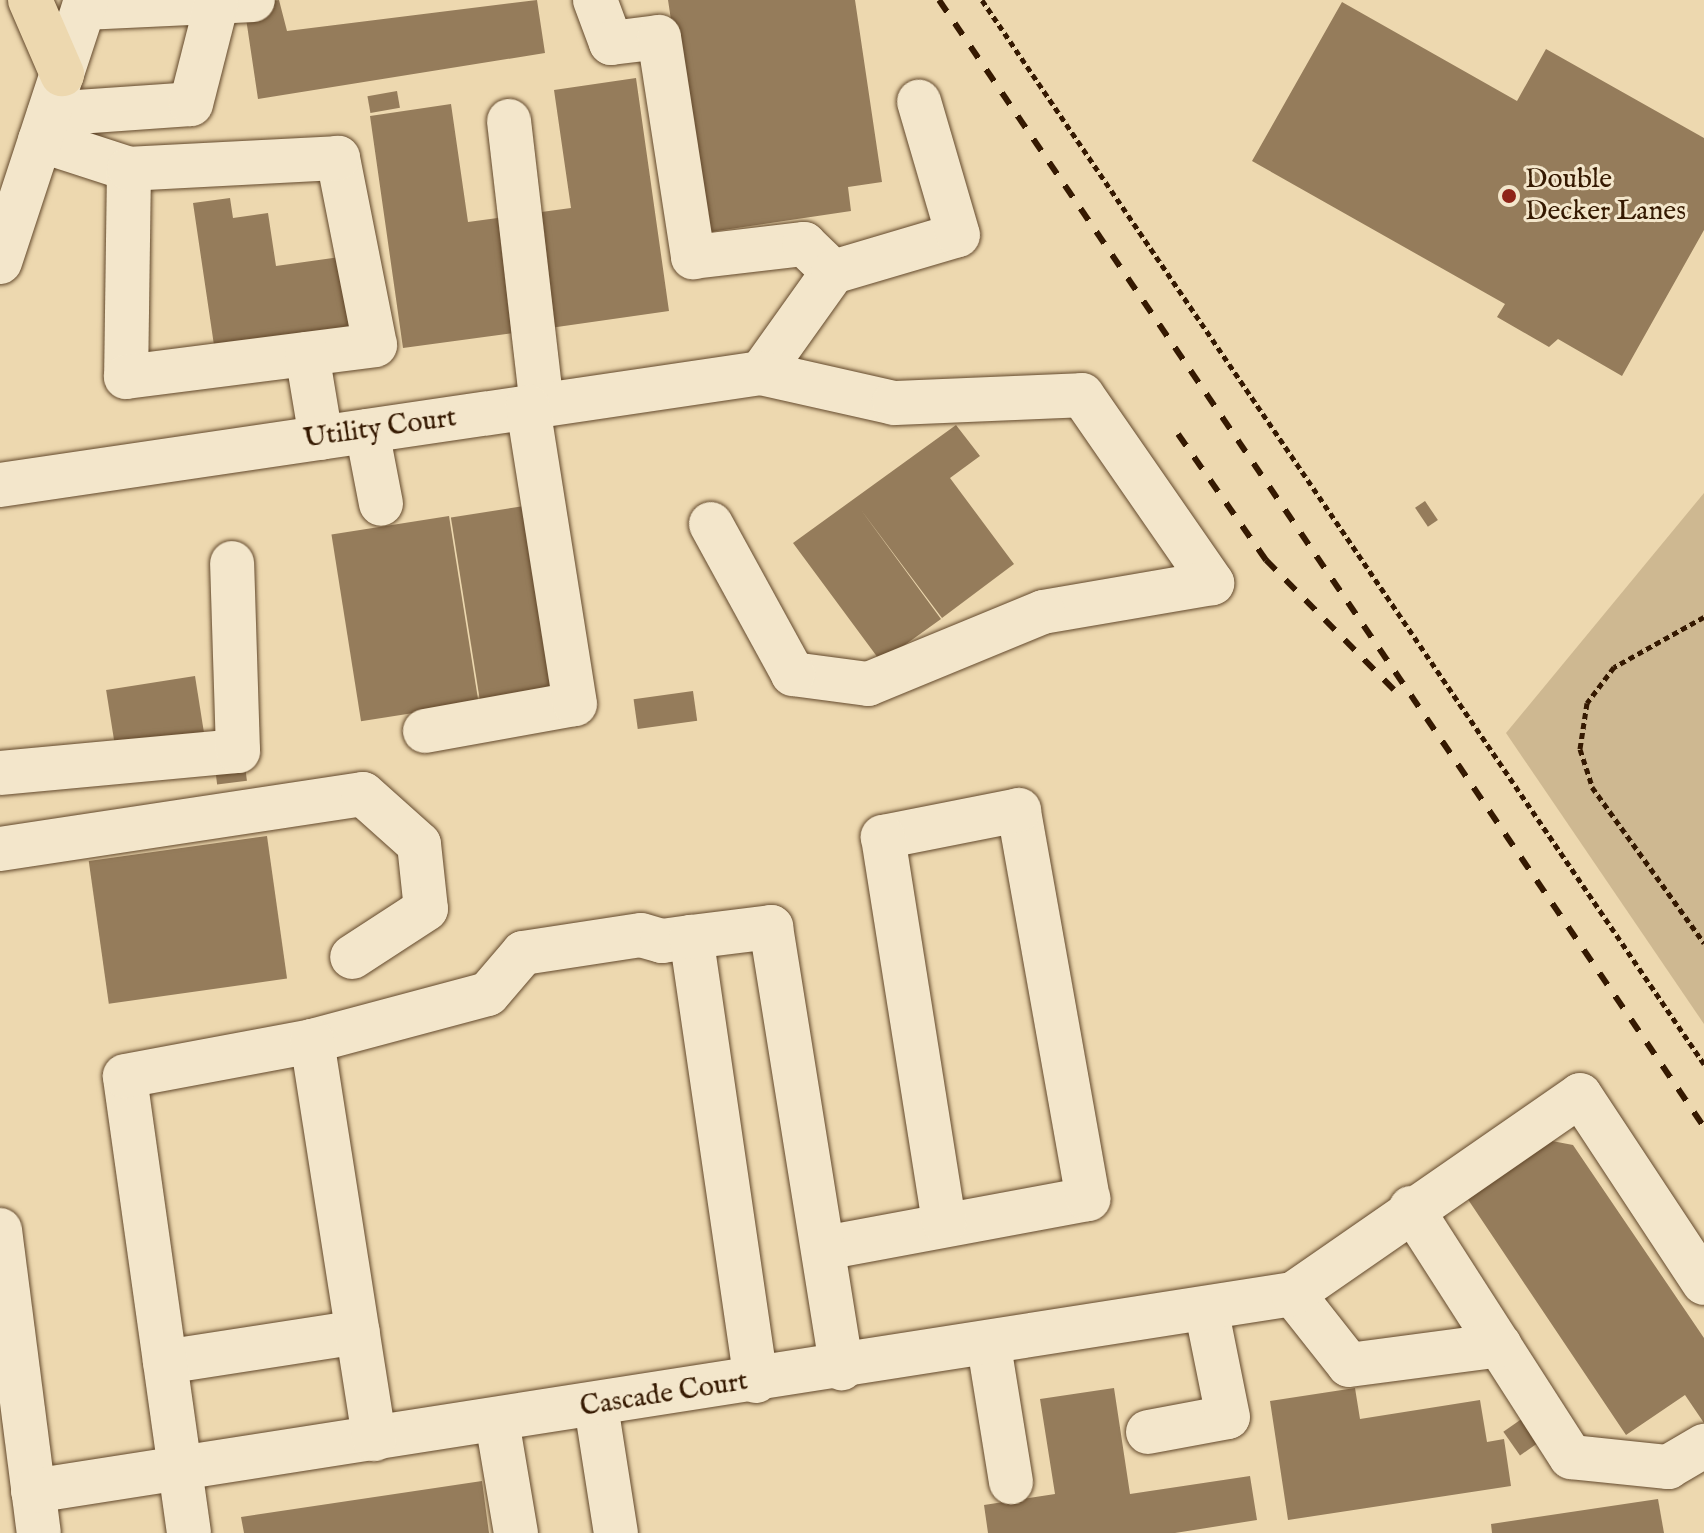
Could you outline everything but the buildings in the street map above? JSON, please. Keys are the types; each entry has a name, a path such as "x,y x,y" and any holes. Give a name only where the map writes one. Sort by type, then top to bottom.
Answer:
{"highway":[{"path":"30,0 62,74"}],"street":[{"path":"595,0 611,43 659,37 693,257 804,244 833,272"},
{"path":"0,262 44,127 85,4 235,3 191,104 44,127"},
{"path":"711,524 793,674 868,684 1043,612 1212,583 1082,395 894,403 761,373 833,272 958,235 919,102"},
{"path":"425,731 575,704 535,406 509,121"},
{"path":"44,127 129,169 338,158 375,345 126,377 129,169"},
{"path":"307,354 321,438"},
{"name":"Utility Court","path":"0,485 761,373"},
{"path":"367,431 381,504"},
{"path":"0,773 238,751 232,563"},
{"path":"0,849 363,794 419,844 426,909 352,957"},
{"path":"824,1248 944,1223 1088,1199 1019,810 883,837 944,1223"},
{"path":"189,1533 125,1076 312,1041 488,994 523,953 641,935 662,941 771,927 842,1368"},
{"path":"691,937 756,1381"},
{"path":"312,1041 374,1439"},
{"path":"1500,1345 1349,1365 1293,1294 1411,1208 1580,1095 1704,1283"},
{"path":"1411,1208 1571,1457 1668,1467 1704,1446"},
{"path":"0,1230 36,1512"},
{"name":"Cascade Court","path":"36,1512 180,1469 1207,1313 1293,1294"},
{"path":"1148,1432 1228,1417 1207,1313"},
{"path":"165,1362 358,1332"},
{"path":"989,1346 1011,1482"},
{"path":"596,1406 616,1533"},
{"path":"497,1421 516,1533"}],"path":[{"path":"982,0 1704,1064"},
{"path":"1704,617 1614,667 1587,703 1580,749 1592,787 1704,943"}],"shaded area":[{"path":"1704,493 1704,1024 1506,733"}],"railway":[{"path":"939,0 1704,1127"},
{"path":"1178,434 1266,560 1394,690"}],"place":[{"name":"Double Decker Lanes","path":"1509,196"}]}
